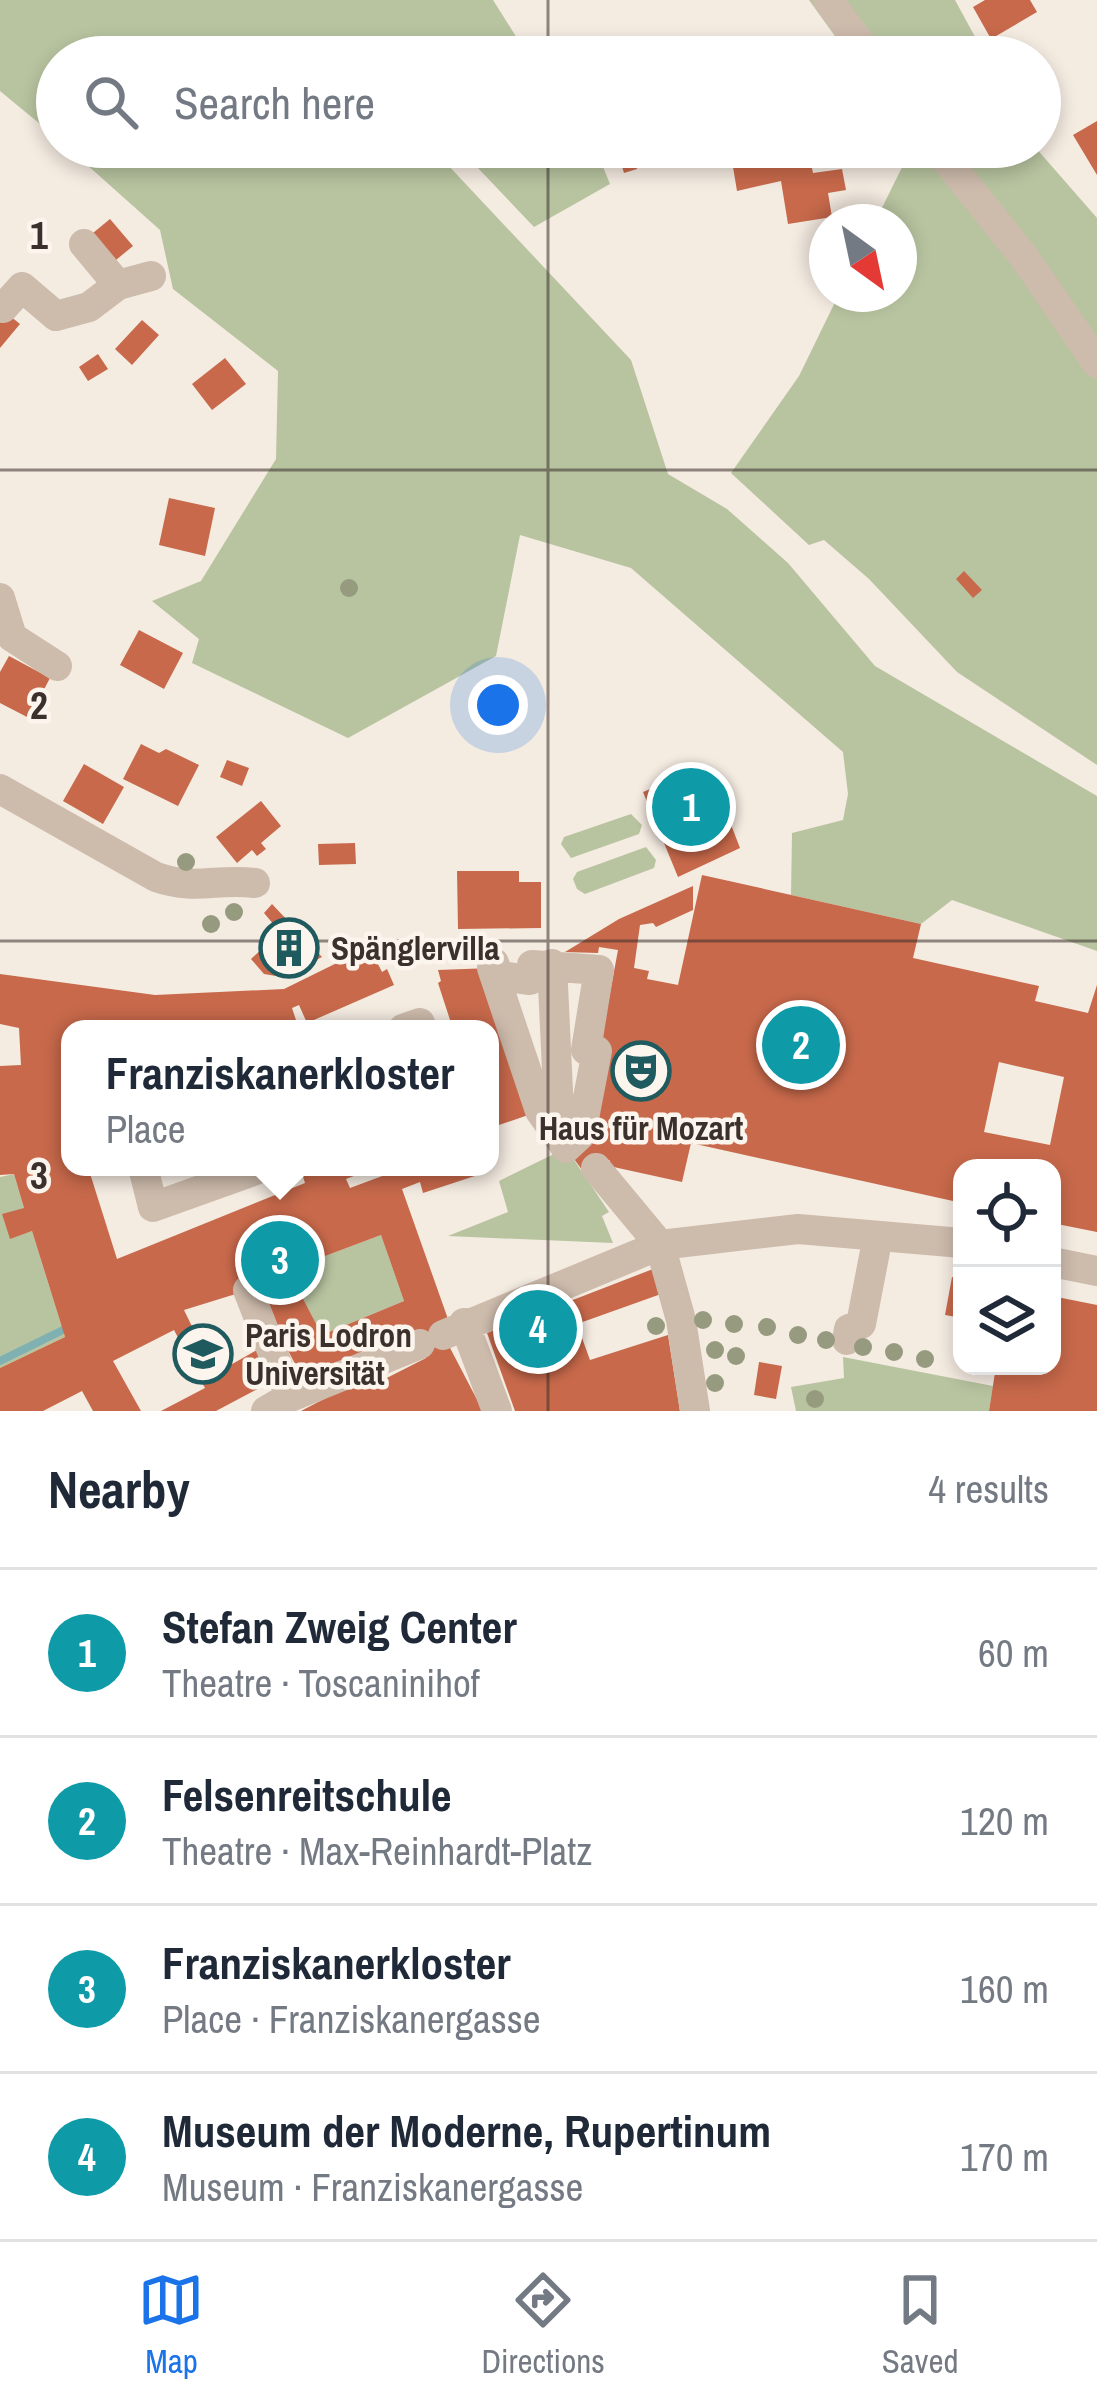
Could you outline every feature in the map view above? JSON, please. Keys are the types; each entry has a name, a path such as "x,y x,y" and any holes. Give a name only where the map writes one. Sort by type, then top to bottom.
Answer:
{"street":[{"path":"828,0 855,36"},
{"path":"953,168 1024,257 1097,363"},
{"path":"83,244 118,285"},
{"path":"3,308 22,287 56,316 89,307 118,285 151,276"},
{"path":"0,598 12,638 57,666"},
{"path":"0,790 156,877 183,886 232,880 255,884"},
{"path":"494,963 499,976 530,980 532,965 599,970 586,1050 597,1051 581,1134 566,1148 540,1111 513,1029 491,968 494,963"},
{"path":"552,964 559,1112 576,1137"},
{"path":"513,1029 552,1027"},
{"path":"596,1168 660,1245 681,1320 695,1411"},
{"path":"145,1176 152,1207 239,1176"},
{"path":"248,1290 278,1404 660,1245 798,1229 953,1242"},
{"path":"847,1340 849,1329 861,1324 878,1236"},
{"path":"1061,1264 1097,1271"},
{"path":"442,1334 496,1411"}],"green space":[{"path":"0,0 493,0 516,36 36,36 36,121 0,91"},
{"path":"809,0 955,0 975,36 835,36"},
{"path":"91,168 451,168 631,360 668,474 727,509 788,563 875,666 1097,796 1097,951 952,900 921,924 791,895 792,833 843,820 848,794 843,752 631,568 520,535 496,656 348,738 192,663 199,639 152,601 201,581 276,459 278,371 173,289 160,230"},
{"path":"478,168 604,168 610,184 534,227"},
{"path":"902,168 1053,168 1097,218 1097,765 957,672 869,579 824,540 809,545 731,473 799,376 830,312 917,312 917,204 884,204"},
{"path":"631,814 642,825 639,834 571,858 561,844 564,837"},
{"path":"646,847 656,860 654,868 585,894 577,889 573,879 577,872"},
{"path":"566,1148 609,1212 602,1216 613,1243 448,1236 508,1212 499,1181"},
{"path":"14,1174 24,1208 10,1238 32,1231 65,1337 0,1368 0,1177"},
{"path":"381,1235 404,1301 322,1335 288,1270"},
{"path":"843,1357 993,1386 989,1411 796,1411 791,1387 844,1378"}],"building":[{"path":"985,0 1030,0 1037,12 989,36 973,7"},
{"path":"1097,121 1097,175 1073,135"},
{"path":"733,168 812,168 813,173 842,169 846,190 828,193 830,204 809,204 809,221 788,224 781,181 737,191"},
{"path":"110,219 133,246 116,260 93,233"},
{"path":"0,308 20,324 0,348"},
{"path":"142,320 159,335 132,365 115,349"},
{"path":"98,354 108,369 88,381 79,367"},
{"path":"225,358 246,384 212,410 192,384"},
{"path":"169,498 215,508 205,556 159,545"},
{"path":"964,571 982,590 973,598 956,579"},
{"path":"139,630 183,653 164,689 120,665"},
{"path":"9,656 50,678 29,718 0,703 0,672"},
{"path":"141,744 159,753 166,749 199,765 178,806 123,779"},
{"path":"227,760 249,768 242,786 220,777"},
{"path":"84,764 124,787 103,824 63,801"},
{"path":"708,765 740,848 678,877 643,792"},
{"path":"261,801 281,826 261,843 266,849 257,856 252,850 237,863 216,837"},
{"path":"355,843 356,864 319,865 318,844"},
{"path":"457,871 519,871 519,882 541,882 541,928 458,929"},
{"path":"702,875 921,924 913,958 1039,986 1035,1001 1088,1013 1097,985 1097,1232 1061,1225 1061,1159 953,1159 953,1201 691,1143 682,1182 609,1166 610,1160 585,1174 566,1148 608,1004 618,950 599,947 598,953 565,952 619,919 693,886 693,910 656,927 640,925 634,968 649,971 647,979 678,985","holes":["999,1062 1064,1077 1050,1145 984,1132"]},
{"name":"Spänglervilla","path":"272,904 322,957 282,977 264,974 251,959 280,932 264,913"},
{"path":"372,952 394,985 314,1020 306,1020 299,1005 292,1008 296,1020 61,1020 61,1176 91,1176 117,1259 305,1183 303,1176 354,1176 346,1179 350,1188 382,1176 475,1176 423,1193 420,1182 402,1189 448,1319 437,1323 483,1411 301,1411 368,1376 373,1385 426,1358 415,1332 303,1379 255,1288 184,1310 202,1347 212,1341 227,1367 257,1350 267,1384 216,1411 161,1411 205,1388 174,1330 113,1361 141,1411 93,1411 82,1391 43,1411 0,1411 0,1368 65,1337 32,1231 10,1239 2,1214 24,1208 14,1174 0,1175 0,1066 21,1065 19,1028 0,1024 0,974 155,995 284,989 351,956 353,960","holes":["381,1235 404,1301 322,1335 288,1270"]},
{"path":"492,968 540,1111 499,1125 499,1020 450,1020 438,970"},
{"path":"653,1269 661,1294 577,1324 590,1360 668,1335 680,1411 515,1411 487,1333"},
{"path":"952,1277 953,1316 945,1315"},
{"path":"1061,1298 1097,1305 1097,1411 989,1411 995,1375 1061,1375"},
{"path":"759,1362 782,1366 776,1399 754,1395"}],"waterway":[{"path":"0,1361 63,1330"}],"place":[{"name":"Stefan Zweig Center","path":"691,807"},
{"name":"Spänglervilla","path":"289,948"},
{"name":"Felsenreitschule","path":"801,1045"},
{"name":"Haus für Mozart","path":"641,1071"},
{"name":"Franziskanerkloster","path":"280,1260"},
{"name":"Museum der Moderne, Rupertinum","path":"538,1329"},
{"name":"Paris Lodron Universität","path":"203,1354"}]}
